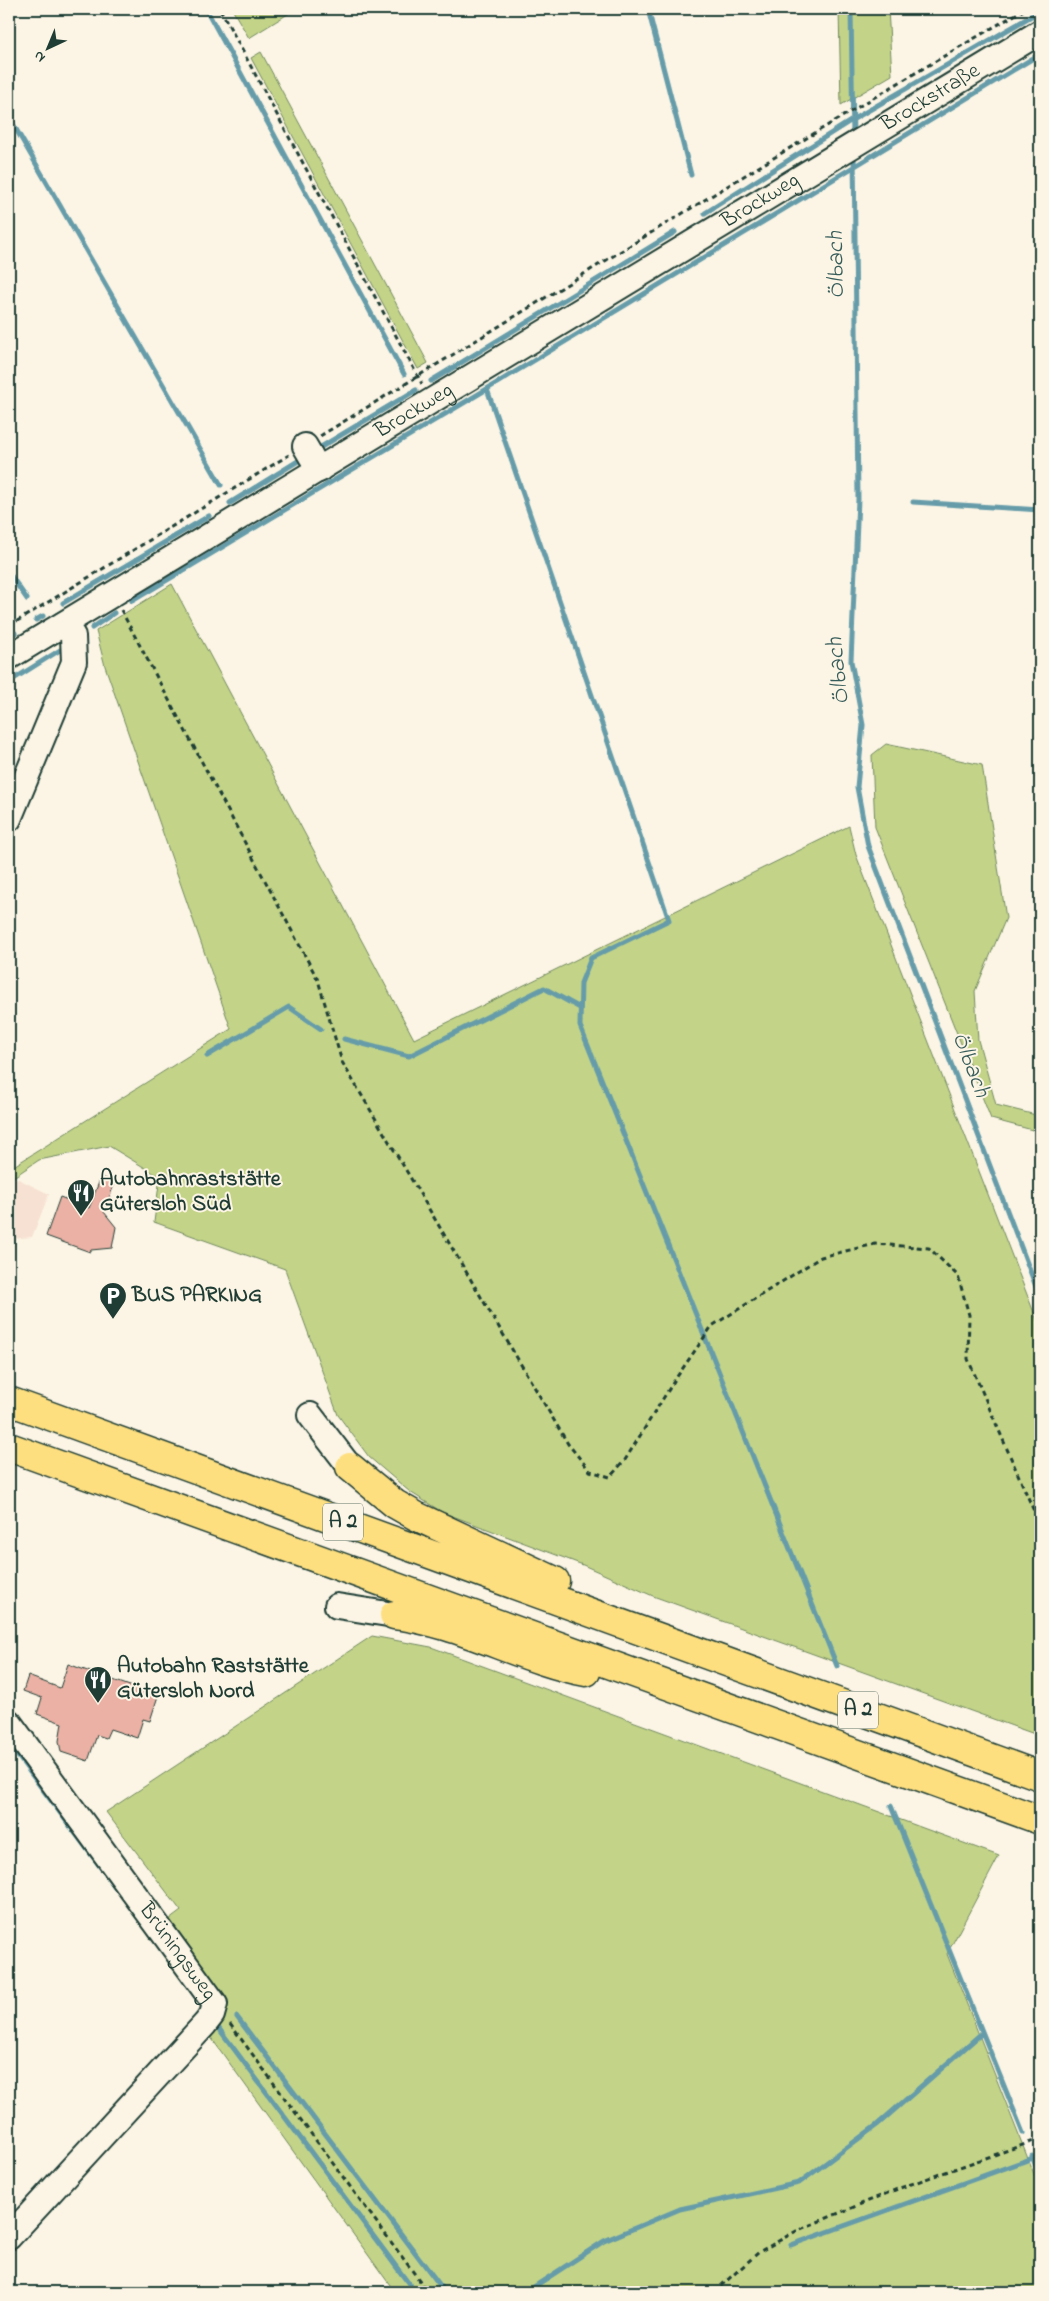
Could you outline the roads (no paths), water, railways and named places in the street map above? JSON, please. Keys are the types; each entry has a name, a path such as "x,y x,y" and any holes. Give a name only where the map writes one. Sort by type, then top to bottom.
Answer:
{"highway":[{"name":"A 2","path":"9,1401 1040,1776"},
{"name":"A 2","path":"9,1448 1040,1820"},
{"path":"346,1462 395,1504 416,1516 618,1611 676,1643"},
{"path":"394,1615 434,1623 576,1670 662,1683"}],"street":[{"name":"Brockstraße","path":"820,164 1040,32"},
{"name":"Brockweg","path":"9,657 432,402 820,164"},
{"path":"305,446 319,470"},
{"path":"9,819 74,662 73,636 64,624"},
{"path":"310,1423 346,1462"},
{"path":"337,1606 394,1615"},
{"name":"Brüningsweg","path":"9,1722 215,2004 212,2015 205,2024 9,2236"}],"waterway":[{"path":"206,9 404,374"},
{"path":"648,9 691,175"},
{"name":"Ölbach","path":"851,9 853,138"},
{"path":"705,213 852,120 1040,11"},
{"path":"132,601 487,389 1040,54"},
{"path":"9,117 221,485"},
{"name":"Ölbach","path":"854,152 858,499 851,661 863,725 857,787 868,846 1040,1297"},
{"path":"431,381 675,232"},
{"path":"487,389 669,920 591,958 581,983 580,1026 837,1666"},
{"path":"321,447 416,390"},
{"path":"230,503 298,461"},
{"path":"913,502 1040,510"},
{"path":"63,603 209,516"},
{"path":"9,573 27,599"},
{"path":"92,628 114,613"},
{"path":"36,620 43,616"},
{"path":"9,637 15,633"},
{"path":"9,682 60,650"},
{"path":"344,1039 409,1056 544,988 580,1008"},
{"path":"207,1056 289,1007 321,1029"},
{"path":"9,1744 119,1892"},
{"path":"891,1806 1023,2133"},
{"path":"237,2017 445,2292"},
{"path":"217,2026 415,2292"},
{"path":"526,2292 604,2241 680,2209 799,2183 877,2125 982,2033"},
{"path":"1032,2156 1040,2176"},
{"path":"791,2245 1033,2158"}],"place":[{"name":"Autobahnraststätte Gütersloh Süd","path":"81,1217"},
{"name":"BUS PARKING","path":"113,1320"},
{"name":"Autobahn Raststätte Gütersloh Nord","path":"98,1704"}]}
